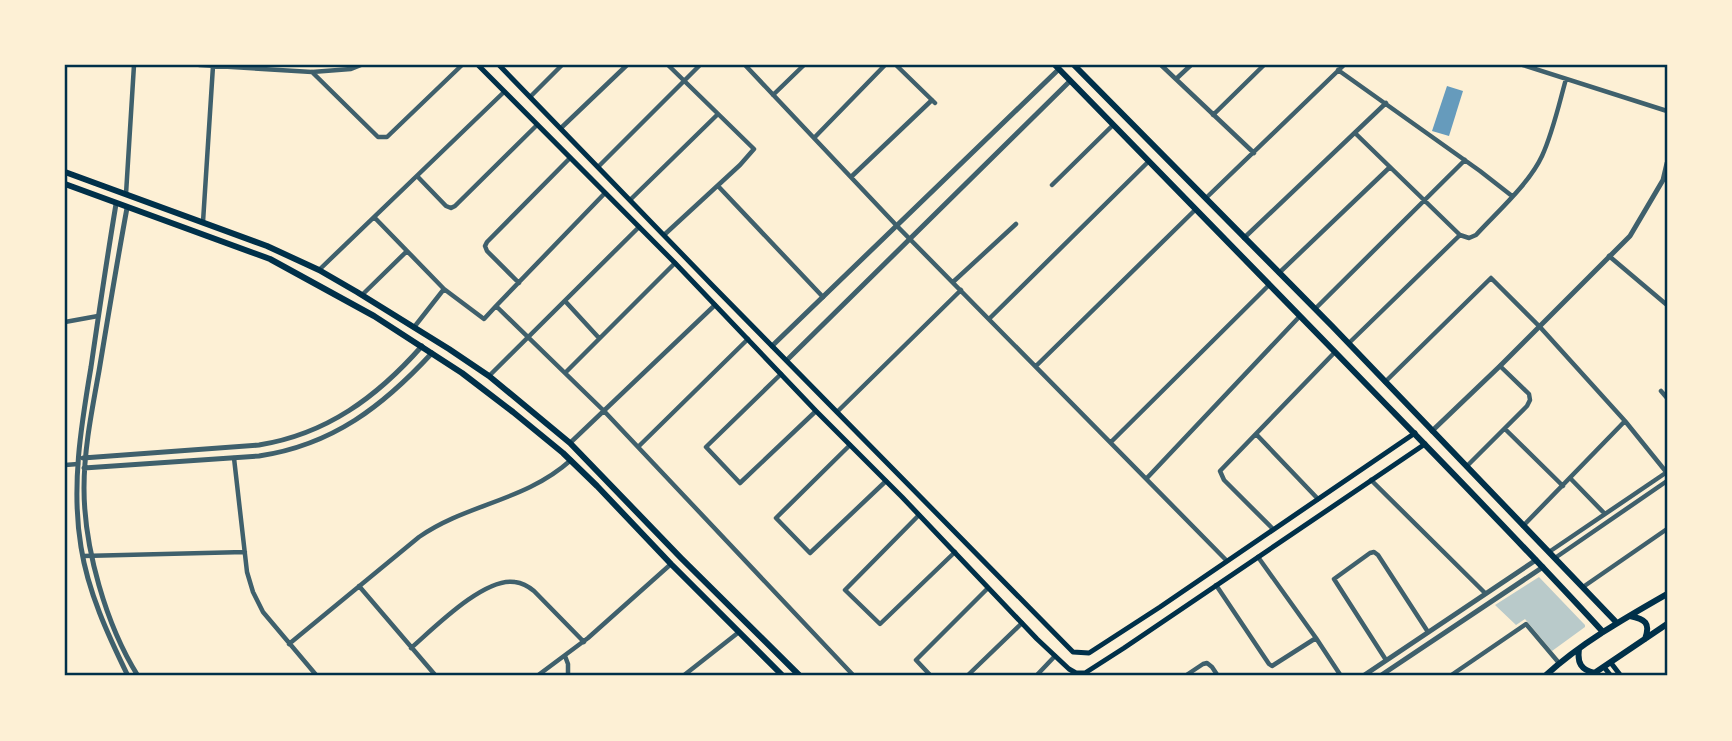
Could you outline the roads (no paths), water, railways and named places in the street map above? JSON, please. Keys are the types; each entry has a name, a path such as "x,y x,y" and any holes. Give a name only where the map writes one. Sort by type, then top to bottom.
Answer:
{"main road":[{"path":"478,65 675,263 1022,624 1077,674 1085,673 1425,444"},
{"path":"499,65 1073,652 1089,653 1415,433"},
{"path":"1074,65 1315,309 1617,622"},
{"path":"1057,67 1475,495 1603,632"},
{"path":"1080,91 1090,81"},
{"path":"65,172 267,246 319,271 415,326 489,376 570,443 800,676"},
{"path":"65,184 270,260 374,316 462,373 571,460 783,676"},
{"path":"1284,300 1294,288"},
{"path":"1401,420 1410,409"},
{"path":"1475,495 1483,485"},
{"path":"1543,676 1617,622 1667,594"},
{"path":"1629,616 1646,622 1648,630 1644,640"},
{"path":"1579,649 1580,666 1593,675 1667,624"},
{"path":"1611,663 1621,676"},
{"path":"1604,667 1611,676"}],"street":[{"path":"125,194 134,65"},
{"path":"199,65 312,72 323,68 351,69 361,65"},
{"path":"312,72 383,138 462,65"},
{"path":"530,97 562,65"},
{"path":"561,128 627,65"},
{"path":"664,236 754,149 668,65"},
{"path":"598,167 700,65"},
{"path":"745,65 897,226 1227,561"},
{"path":"774,95 804,65"},
{"path":"814,138 885,65"},
{"path":"851,177 934,101 896,65"},
{"path":"1161,65 1254,153"},
{"path":"1176,79 1191,65"},
{"path":"1213,115 1264,65"},
{"path":"1205,199 1344,65"},
{"path":"1523,65 1667,111"},
{"path":"203,222 213,66"},
{"path":"772,346 1057,67"},
{"path":"1338,70 1512,196"},
{"path":"1355,134 1460,235 1469,238 1476,235 1512,196 1542,158 1566,79"},
{"path":"787,360 1070,81"},
{"path":"319,271 504,92"},
{"path":"1244,238 1386,103"},
{"path":"630,200 718,114"},
{"path":"416,176 446,206 456,206 537,125"},
{"path":"1052,186 1114,125"},
{"path":"519,283 485,246 570,158"},
{"path":"1315,309 1465,160"},
{"path":"989,318 1149,161"},
{"path":"1432,431 1630,236 1665,181 1667,163"},
{"path":"1279,273 1390,167"},
{"path":"718,186 823,297"},
{"path":"374,217 444,289 484,318 605,193"},
{"path":"116,204 80,436 77,516 88,577 108,635 128,676"},
{"path":"127,208 88,435 84,487 91,556 104,602 138,676"},
{"path":"1036,366 1195,210"},
{"path":"953,282 1016,224"},
{"path":"489,376 639,227"},
{"path":"1348,344 1460,235"},
{"path":"362,295 407,251"},
{"path":"1609,256 1667,305"},
{"path":"565,373 675,263"},
{"path":"1385,382 1491,278 1540,327 1667,472 1549,552"},
{"path":"1111,442 1269,285"},
{"path":"415,326 444,289"},
{"path":"837,412 961,289"},
{"path":"565,301 599,338"},
{"path":"570,443 715,305"},
{"path":"496,306 604,411 854,676"},
{"path":"65,322 98,316"},
{"path":"1146,478 1300,316"},
{"path":"638,447 748,339"},
{"path":"78,464 86,457 259,445 301,435 335,420 361,403 386,384 422,346"},
{"path":"1273,529 1224,480 1220,471 1335,352"},
{"path":"65,465 78,464 85,468 281,453 341,430 393,392 432,353"},
{"path":"1466,467 1530,400 1529,394 1500,366"},
{"path":"781,374 706,447 740,483 817,411"},
{"path":"1661,391 1667,398"},
{"path":"1523,526 1625,421"},
{"path":"1505,429 1563,486"},
{"path":"1256,434 1318,499"},
{"path":"850,445 776,518 810,553 886,481"},
{"path":"234,458 247,572 253,592 263,612 317,676"},
{"path":"289,644 434,526 528,489 547,479 571,460"},
{"path":"1570,478 1605,514"},
{"path":"1371,480 1485,593"},
{"path":"1555,558 1667,481"},
{"path":"919,515 845,590 880,625 954,552"},
{"path":"1583,587 1667,529"},
{"path":"83,556 245,552"},
{"path":"1386,660 1334,579 1370,552 1378,555 1428,632"},
{"path":"1258,557 1341,676"},
{"path":"1363,676 1536,560"},
{"path":"537,676 584,642 671,564"},
{"path":"1380,676 1543,566"},
{"path":"411,648 478,593 500,583 513,581 534,590 584,642"},
{"path":"1216,585 1272,666 1316,638"},
{"path":"359,586 436,676"},
{"path":"931,676 916,660 988,588"},
{"path":"967,676 1022,624"},
{"path":"1450,676 1526,624 1559,663"},
{"path":"683,676 739,632"},
{"path":"565,656 568,676"},
{"path":"1036,676 1055,656"},
{"path":"1185,676 1207,663 1218,676"}],"water":[{"path":"1447,86 1463,91 1449,136 1432,131"}]}
